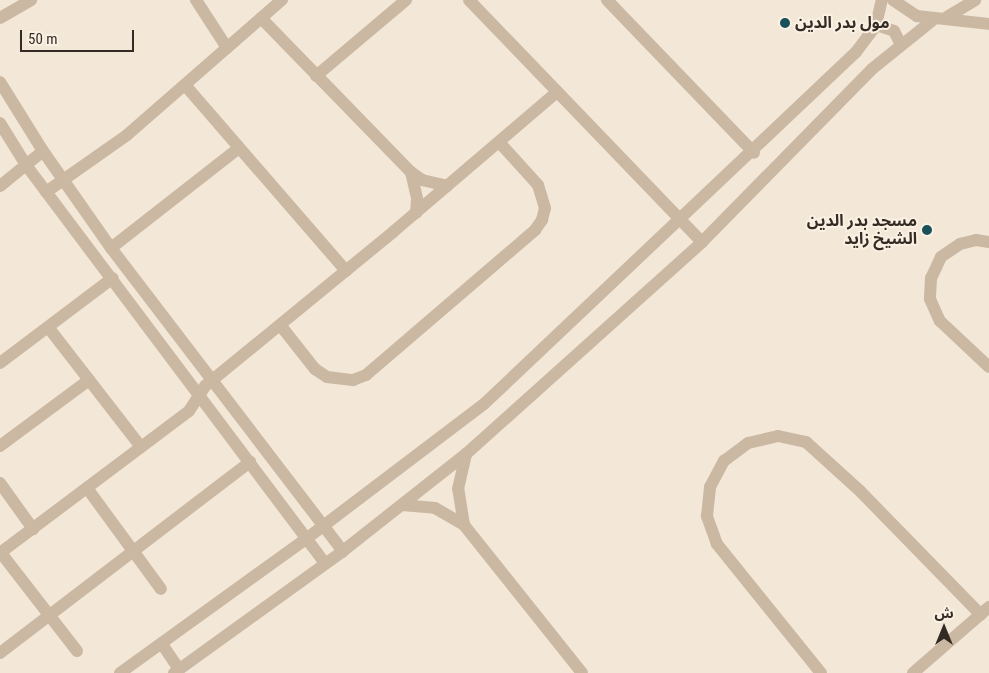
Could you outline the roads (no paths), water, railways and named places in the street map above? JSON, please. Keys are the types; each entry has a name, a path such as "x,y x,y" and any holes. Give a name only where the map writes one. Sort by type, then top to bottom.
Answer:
{"street":[{"path":"0,18 31,0"},
{"path":"196,0 227,48"},
{"path":"46,192 127,135 282,0"},
{"path":"316,76 406,0"},
{"path":"469,0 702,242"},
{"path":"607,0 754,153"},
{"path":"120,673 325,525 484,404 754,153 856,52 876,25 882,0"},
{"path":"893,0 917,16 938,20 989,24"},
{"path":"162,644 177,671 343,551 402,505 466,454 702,242 900,43 938,20 957,14 976,0"},
{"path":"261,18 411,172 422,180 447,186"},
{"path":"876,25 894,31 900,43"},
{"path":"0,82 43,151 111,248 325,525 343,551"},
{"path":"185,85 346,272"},
{"path":"77,651 0,553 189,411 198,393 212,380 346,272 557,92"},
{"path":"0,123 26,165 113,278 325,563"},
{"path":"281,326 316,369 327,377 353,380 366,375 534,230 542,220 544,202 538,185 499,142"},
{"path":"111,248 239,148"},
{"path":"0,186 43,151"},
{"path":"411,172 417,199 416,213"},
{"path":"989,242 976,240 960,244 941,257 931,278 930,299 940,320 989,367"},
{"path":"0,363 113,278"},
{"path":"48,327 141,448"},
{"path":"0,446 89,380"},
{"path":"821,673 717,544 707,516 710,486 724,461 748,443 778,436 806,442 860,490 985,611 913,673"},
{"path":"464,524 458,489 466,454"},
{"path":"0,653 250,462"},
{"path":"0,483 33,528"},
{"path":"87,488 161,589"},
{"path":"402,505 435,508 464,524 582,673"}],"place":[{"name":"مول بدر الدين","path":"785,23"},
{"name":"مسجد بدر الدين الشيخ زايد","path":"927,230"}]}
